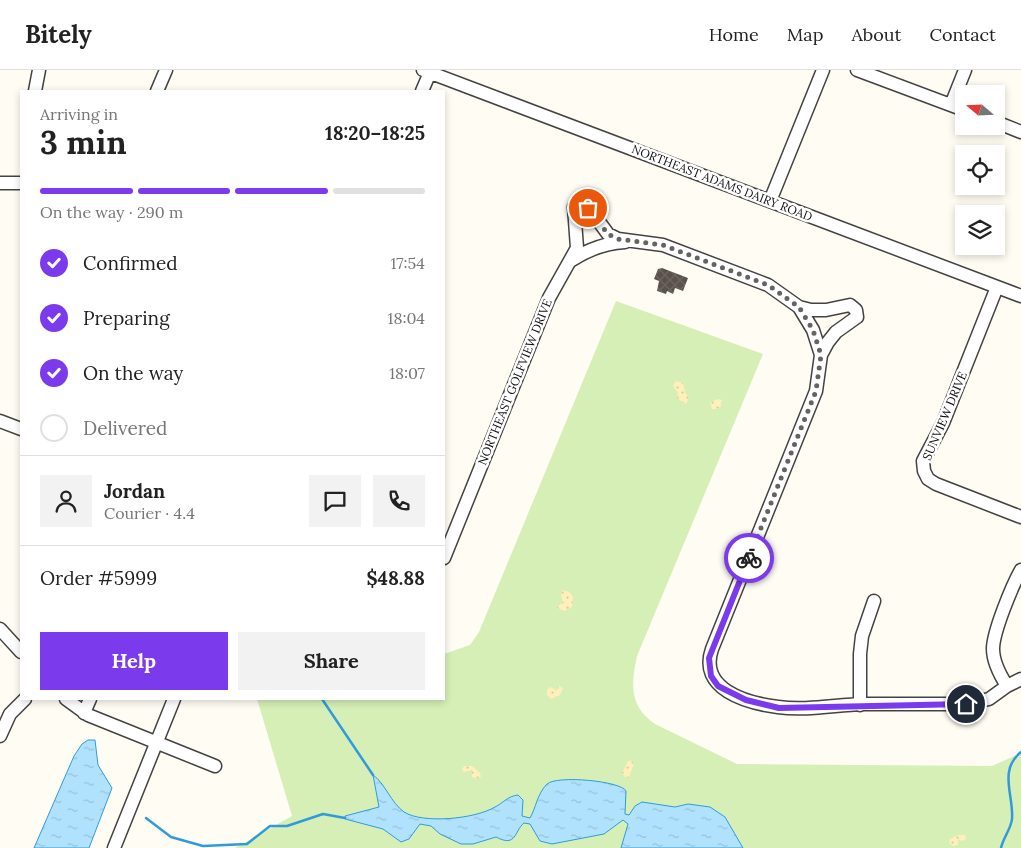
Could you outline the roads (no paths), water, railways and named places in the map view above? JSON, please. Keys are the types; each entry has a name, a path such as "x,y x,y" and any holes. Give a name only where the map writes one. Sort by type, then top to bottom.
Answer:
{"street":[{"path":"35,90 39,70"},
{"path":"158,90 166,70"},
{"path":"770,201 823,70"},
{"path":"857,70 955,107"},
{"path":"951,105 965,70"},
{"path":"422,90 428,71"},
{"name":"NORTHEAST ADAMS DAIRY ROAD","path":"428,71 1021,296"},
{"path":"1005,126 1021,132"},
{"path":"0,183 20,183"},
{"name":"NORTHEAST GOLFVIEW DRIVE","path":"445,556 550,298 577,248 578,237 573,220 574,207 579,204 586,204 608,234 618,239 633,242"},
{"path":"571,261 590,249 608,244 633,242 663,245 755,279 784,294 799,307 813,330 821,355"},
{"name":"SUNVIEW DRIVE","path":"997,287 943,423 924,461 924,471 928,479 936,484 1021,518"},
{"path":"799,307 811,310 824,310 847,306 856,310 857,317 836,332 821,355 816,391 709,658 711,676 718,686 746,700 779,708 860,704 966,704 989,700 1007,686 1021,679"},
{"path":"0,420 20,429"},
{"path":"1007,686 997,669 993,649 997,630 1021,570"},
{"path":"860,704 862,636 874,601"},
{"path":"0,629 20,651"},
{"path":"0,736 10,714 24,700"},
{"path":"67,700 84,713 215,766"},
{"path":"84,713 90,700"},
{"path":"114,848 174,700"}],"water":[{"path":"88,740 95,740 98,765 112,788 89,848 34,848 74,756 82,744"},
{"path":"373,775 381,783 395,804 404,812 413,816 436,819 475,815 518,795 523,800 522,816 530,818 541,792 547,784 553,781 588,780 613,784 622,787 626,791 625,814 629,815 635,806 642,802 675,807 688,804 710,807 725,817 743,848 621,848 628,824 623,820 604,834 552,844 540,841 530,824 524,823 514,837 508,841 496,837 473,844 461,844 440,834 431,826 420,824 409,839 401,842 383,829 345,819 345,816 379,807"}],"waterway":[{"path":"323,700 373,775"},
{"path":"1001,848 1012,819 1009,784 1010,767 1014,759 1021,752"},
{"path":"146,818 171,837 203,846 247,844 270,826 287,826 323,814 345,818"}]}
